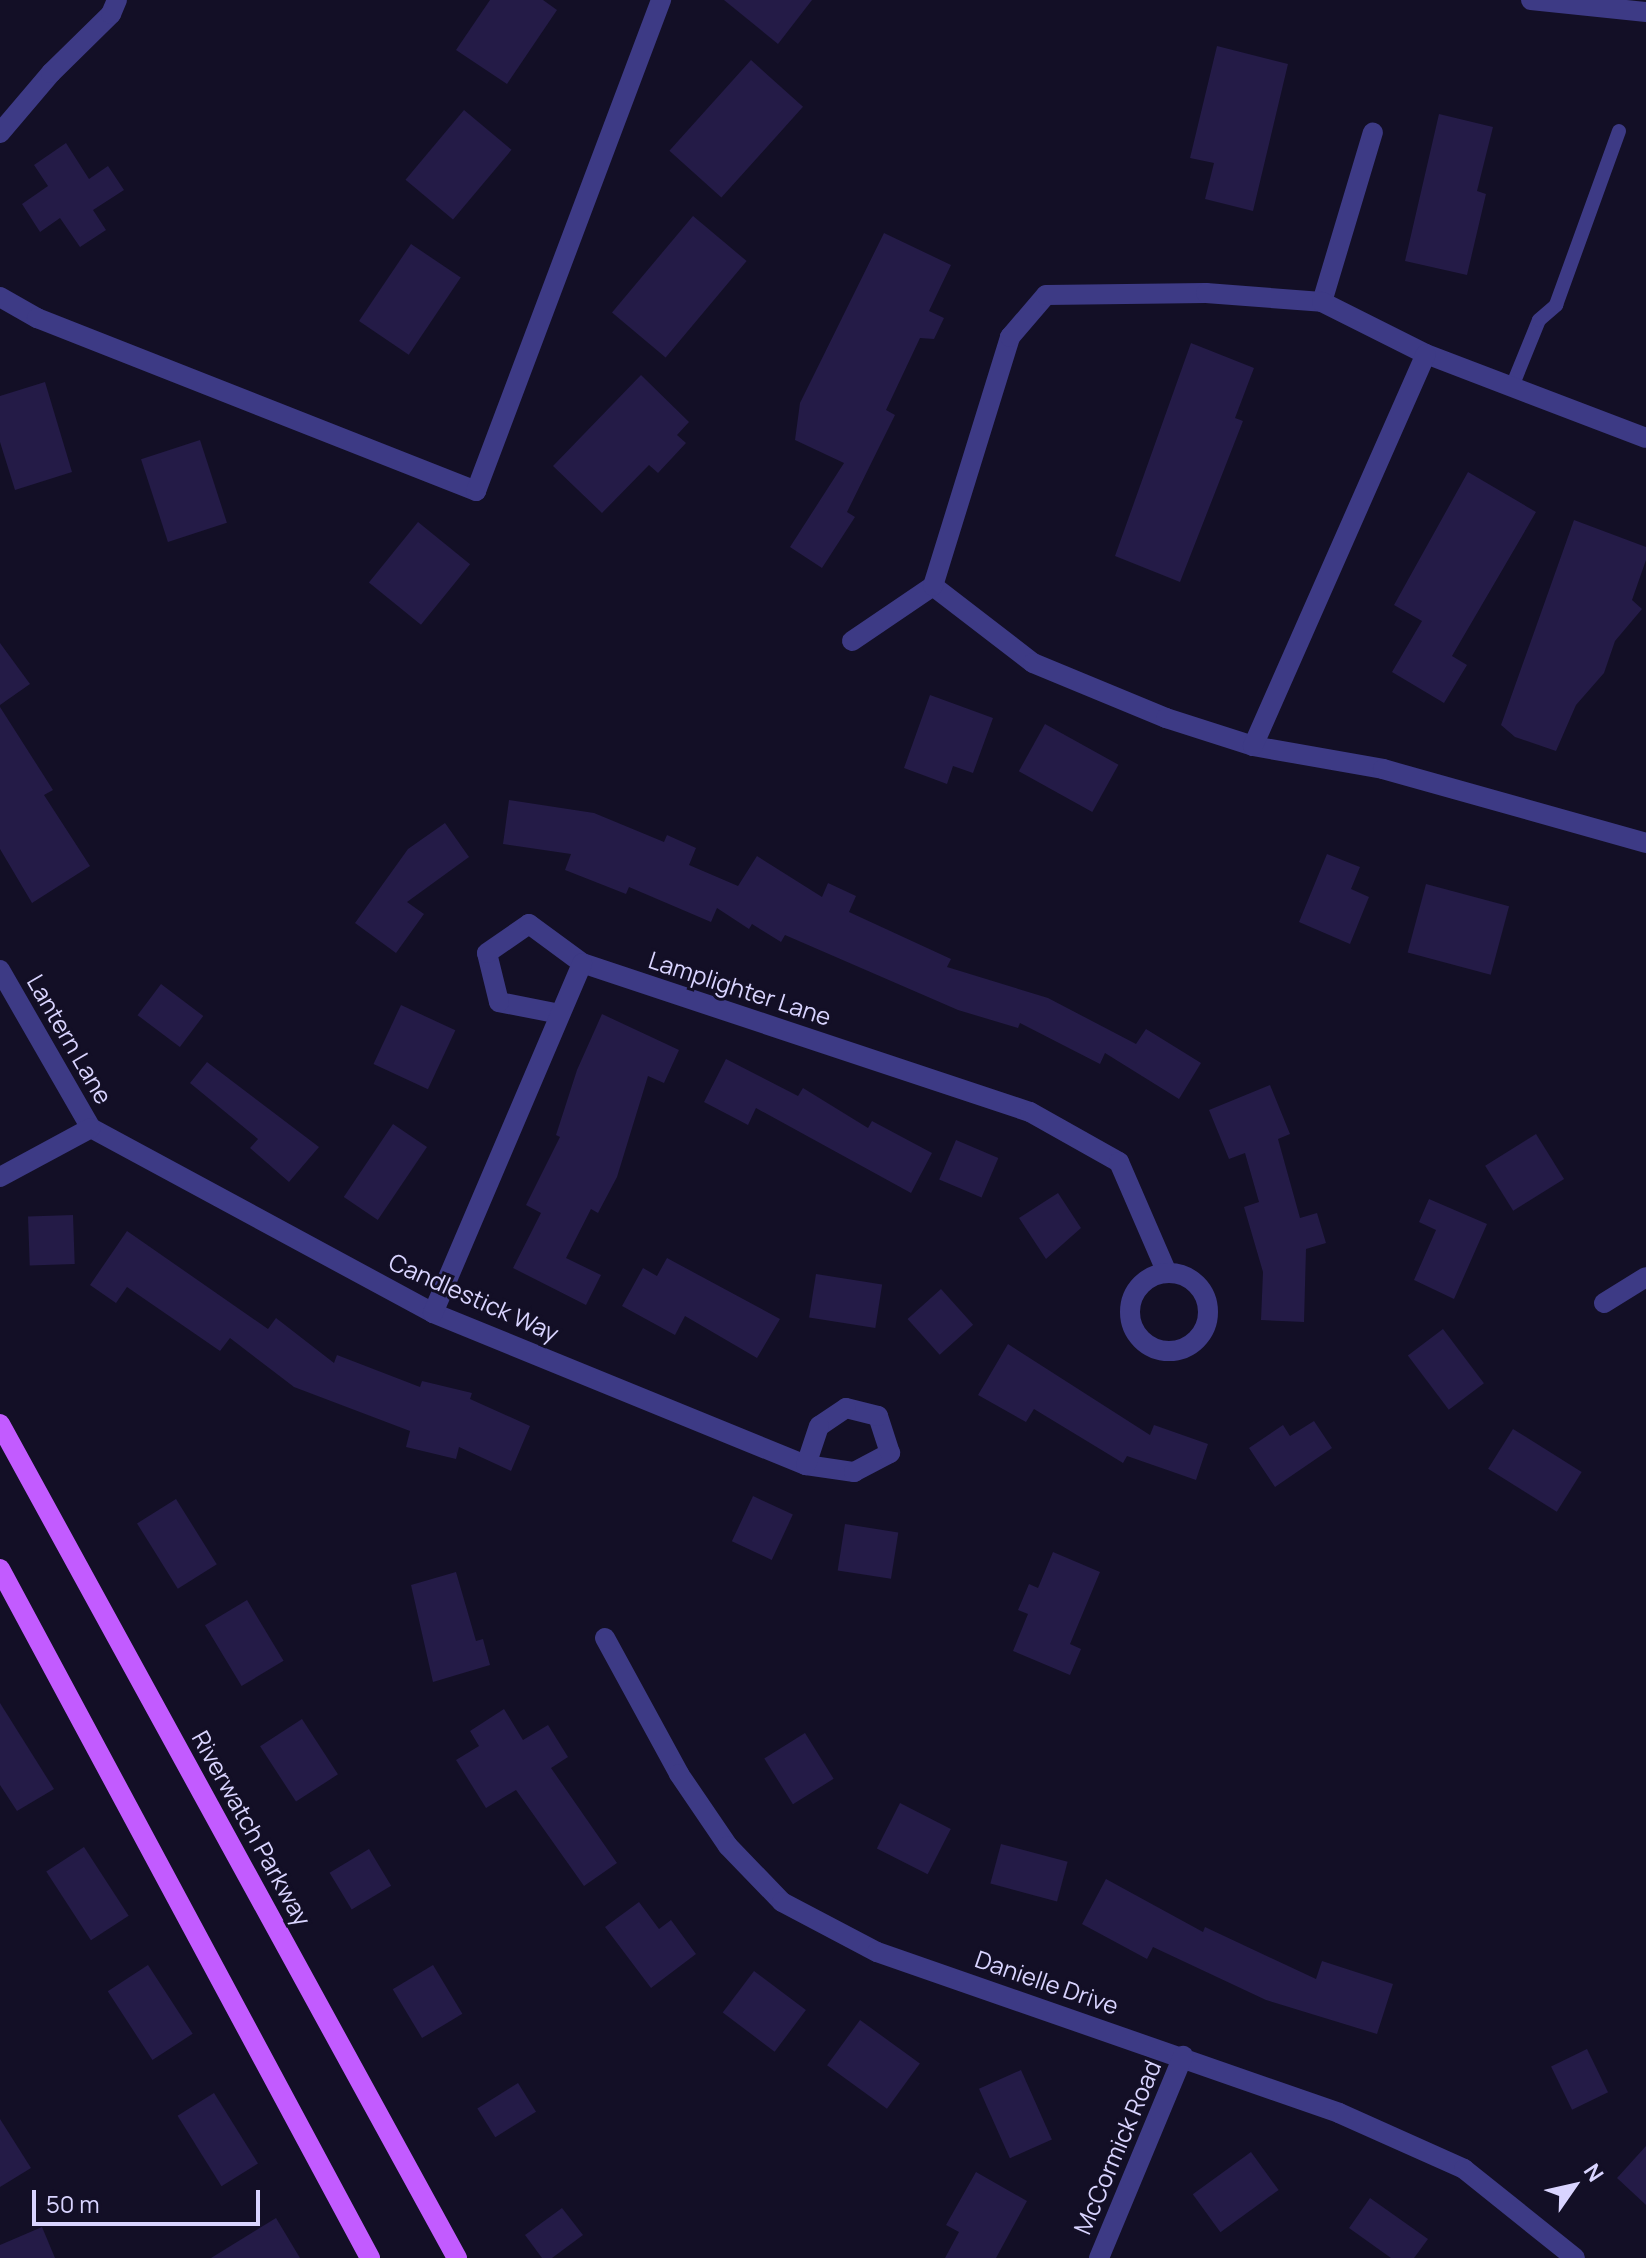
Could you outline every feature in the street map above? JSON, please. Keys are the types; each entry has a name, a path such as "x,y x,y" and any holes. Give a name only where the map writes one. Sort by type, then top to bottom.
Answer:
{"main road":[{"name":"Riverwatch Parkway","path":"0,1424 457,2258"},
{"path":"0,1569 370,2258"}],"street":[{"path":"0,133 51,73 111,14 117,0"},
{"path":"0,297 37,318 476,491 661,0"},
{"path":"1531,0 1646,12"},
{"path":"1322,302 1373,132"},
{"path":"852,641 933,586 1010,337 1046,295 1206,293 1322,302 1426,354 1646,438"},
{"path":"1253,746 1426,354"},
{"path":"933,586 1033,663 1166,718 1253,746 1383,769 1646,843"},
{"name":"Lamplighter Lane","path":"560,1014 499,1002 487,953 529,924 582,963 1030,1112 1119,1162 1167,1273"},
{"path":"433,1313 582,963"},
{"name":"Lantern Lane","path":"0,970 91,1128 0,1177"},
{"name":"Candlestick Way","path":"91,1128 433,1313 806,1465"},
{"path":"1604,1303 1646,1277"},
{"name":"Danielle Drive","path":"605,1638 679,1774 728,1846 782,1902 877,1952 1183,2056 1339,2113 1464,2169 1575,2258"},
{"name":"McCormick Road","path":"1099,2258 1183,2056"}],"lane":[{"path":"1511,389 1539,320 1556,305 1619,131"}],"building":[{"path":"490,0 543,0 557,10 507,84 456,50"},
{"path":"724,0 812,0 778,44"},
{"path":"1217,46 1288,64 1253,211 1205,199 1214,163 1190,158"},
{"path":"751,60 803,107 721,198 669,151"},
{"path":"464,110 511,150 453,220 406,180"},
{"path":"1439,114 1493,127 1477,191 1486,194 1467,275 1405,261"},
{"path":"66,143 89,179 108,166 124,190 93,210 106,230 80,247 60,218 40,232 22,204 48,186 34,165"},
{"path":"693,216 747,261 666,358 612,313"},
{"path":"884,233 951,265 929,311 944,318 934,339 920,338 886,410 895,415 847,512 855,517 822,568 790,547 844,463 795,440 800,403"},
{"path":"411,244 461,278 409,355 359,321"},
{"path":"1191,343 1254,368 1235,418 1243,421 1180,582 1115,556"},
{"path":"641,375 689,422 677,435 686,443 658,473 649,465 602,513 553,466"},
{"path":"45,382 72,472 15,490 0,442 0,396"},
{"path":"200,440 227,523 168,542 141,459"},
{"path":"1468,472 1536,512 1452,656 1467,665 1444,703 1392,672 1422,621 1394,605"},
{"path":"1574,520 1646,547 1646,560 1632,600 1642,609 1615,641 1604,673 1576,705 1556,751 1515,737 1501,725"},
{"path":"418,522 470,564 421,625 369,583"},
{"path":"0,643 30,684 0,705"},
{"path":"930,695 993,718 973,773 953,766 947,784 904,768"},
{"path":"0,707 53,790 44,795 90,866 32,903 0,849"},
{"path":"1045,724 1118,765 1092,812 1019,771"},
{"path":"509,800 594,813 664,842 667,835 696,848 689,865 738,886 757,856 822,897 828,883 856,896 849,912 951,959 947,967 1048,998 1136,1044 1146,1029 1201,1063 1179,1099 1105,1053 1100,1064 1020,1023 1018,1028 958,1010 785,935 781,942 752,924 749,929 717,908 711,922 629,887 626,894 565,870 571,854 503,844"},
{"path":"445,823 469,857 407,902 424,914 396,953 355,923 408,849"},
{"path":"1327,854 1360,867 1351,889 1369,897 1350,944 1299,922"},
{"path":"1426,884 1509,906 1491,975 1408,953"},
{"path":"161,984 203,1016 180,1047 138,1015"},
{"path":"401,1005 455,1030 428,1089 374,1064"},
{"path":"602,1014 679,1050 664,1083 648,1076 617,1177 598,1213 591,1209 566,1258 601,1275 586,1305 513,1268 541,1213 526,1205 560,1137 556,1135 577,1070"},
{"path":"726,1059 798,1096 803,1088 868,1128 872,1121 932,1153 911,1193 756,1108 748,1125 704,1102"},
{"path":"207,1062 319,1147 289,1182 250,1148 258,1139 190,1083"},
{"path":"1270,1085 1290,1134 1278,1139 1300,1218 1317,1213 1326,1243 1306,1249 1304,1322 1261,1320 1263,1272 1244,1207 1259,1202 1245,1153 1229,1159 1209,1110"},
{"path":"393,1124 427,1147 378,1220 344,1197"},
{"path":"1536,1134 1564,1179 1513,1211 1485,1166"},
{"path":"956,1140 998,1158 982,1198 939,1180"},
{"path":"1058,1193 1081,1228 1046,1259 1019,1218"},
{"path":"1429,1199 1487,1224 1454,1299 1414,1280 1436,1230 1419,1222"},
{"path":"73,1215 75,1264 30,1266 28,1217"},
{"path":"127,1231 268,1329 276,1318 334,1363 337,1355 420,1387 422,1381 472,1393 470,1399 530,1426 511,1471 459,1447 456,1459 406,1447 410,1431 294,1387 230,1338 220,1351 127,1287 116,1303 90,1285"},
{"path":"667,1258 780,1319 757,1358 685,1316 675,1335 622,1306 643,1268 657,1276"},
{"path":"816,1274 882,1284 875,1328 809,1317"},
{"path":"941,1289 973,1325 940,1355 908,1319"},
{"path":"1443,1329 1484,1383 1449,1410 1408,1355"},
{"path":"1008,1344 1150,1435 1154,1425 1208,1444 1196,1480 1127,1456 1123,1463 1034,1409 1026,1422 978,1395"},
{"path":"1314,1421 1332,1448 1275,1487 1249,1448 1283,1425 1290,1436"},
{"path":"1513,1429 1582,1472 1557,1512 1488,1469"},
{"path":"753,1496 793,1515 772,1560 732,1541"},
{"path":"176,1499 217,1564 178,1589 137,1523"},
{"path":"845,1524 898,1532 891,1579 838,1570"},
{"path":"1053,1552 1100,1572 1070,1644 1081,1649 1070,1675 1013,1651 1028,1614 1018,1610 1029,1584 1038,1588"},
{"path":"456,1572 476,1641 483,1639 490,1665 433,1682 411,1585"},
{"path":"247,1600 284,1661 242,1686 205,1625"},
{"path":"0,1703 54,1789 17,1811 0,1785"},
{"path":"504,1709 523,1740 548,1725 568,1757 551,1768 617,1863 584,1886 516,1790 486,1808 456,1760 479,1746 470,1731"},
{"path":"302,1719 338,1774 296,1802 260,1746"},
{"path":"805,1733 834,1779 793,1804 764,1758"},
{"path":"900,1803 951,1829 928,1874 877,1848"},
{"path":"1001,1844 1068,1862 1057,1901 990,1884"},
{"path":"84,1847 129,1916 91,1940 46,1872"},
{"path":"369,1849 391,1886 352,1910 330,1873"},
{"path":"1106,1879 1203,1932 1205,1927 1316,1979 1322,1961 1393,1984 1377,2034 1266,2000 1153,1947 1147,1959 1082,1924"},
{"path":"639,1902 659,1929 671,1920 696,1954 651,1988 605,1927"},
{"path":"148,1965 193,2034 152,2060 108,1991"},
{"path":"433,1965 462,2014 422,2038 393,1989"},
{"path":"754,1971 806,2010 775,2052 723,2013"},
{"path":"860,2020 920,2063 887,2109 827,2065"},
{"path":"1587,2049 1608,2092 1572,2110 1551,2067"},
{"path":"1021,2070 1052,2139 1010,2158 979,2089"},
{"path":"518,2083 536,2112 495,2137 477,2108"},
{"path":"214,2093 258,2163 222,2186 178,2116"},
{"path":"0,2119 31,2168 0,2187"},
{"path":"1646,2146 1646,2205 1617,2178"},
{"path":"1251,2152 1279,2190 1220,2232 1193,2194"},
{"path":"976,2172 1027,2201 996,2258 945,2258 959,2232 946,2225"},
{"path":"1370,2198 1428,2239 1414,2258 1391,2258 1349,2228"},
{"path":"562,2208 583,2235 552,2258 542,2258 525,2235"},
{"path":"276,2218 300,2258 211,2258"},
{"path":"42,2227 55,2258 0,2258 0,2245"}]}
